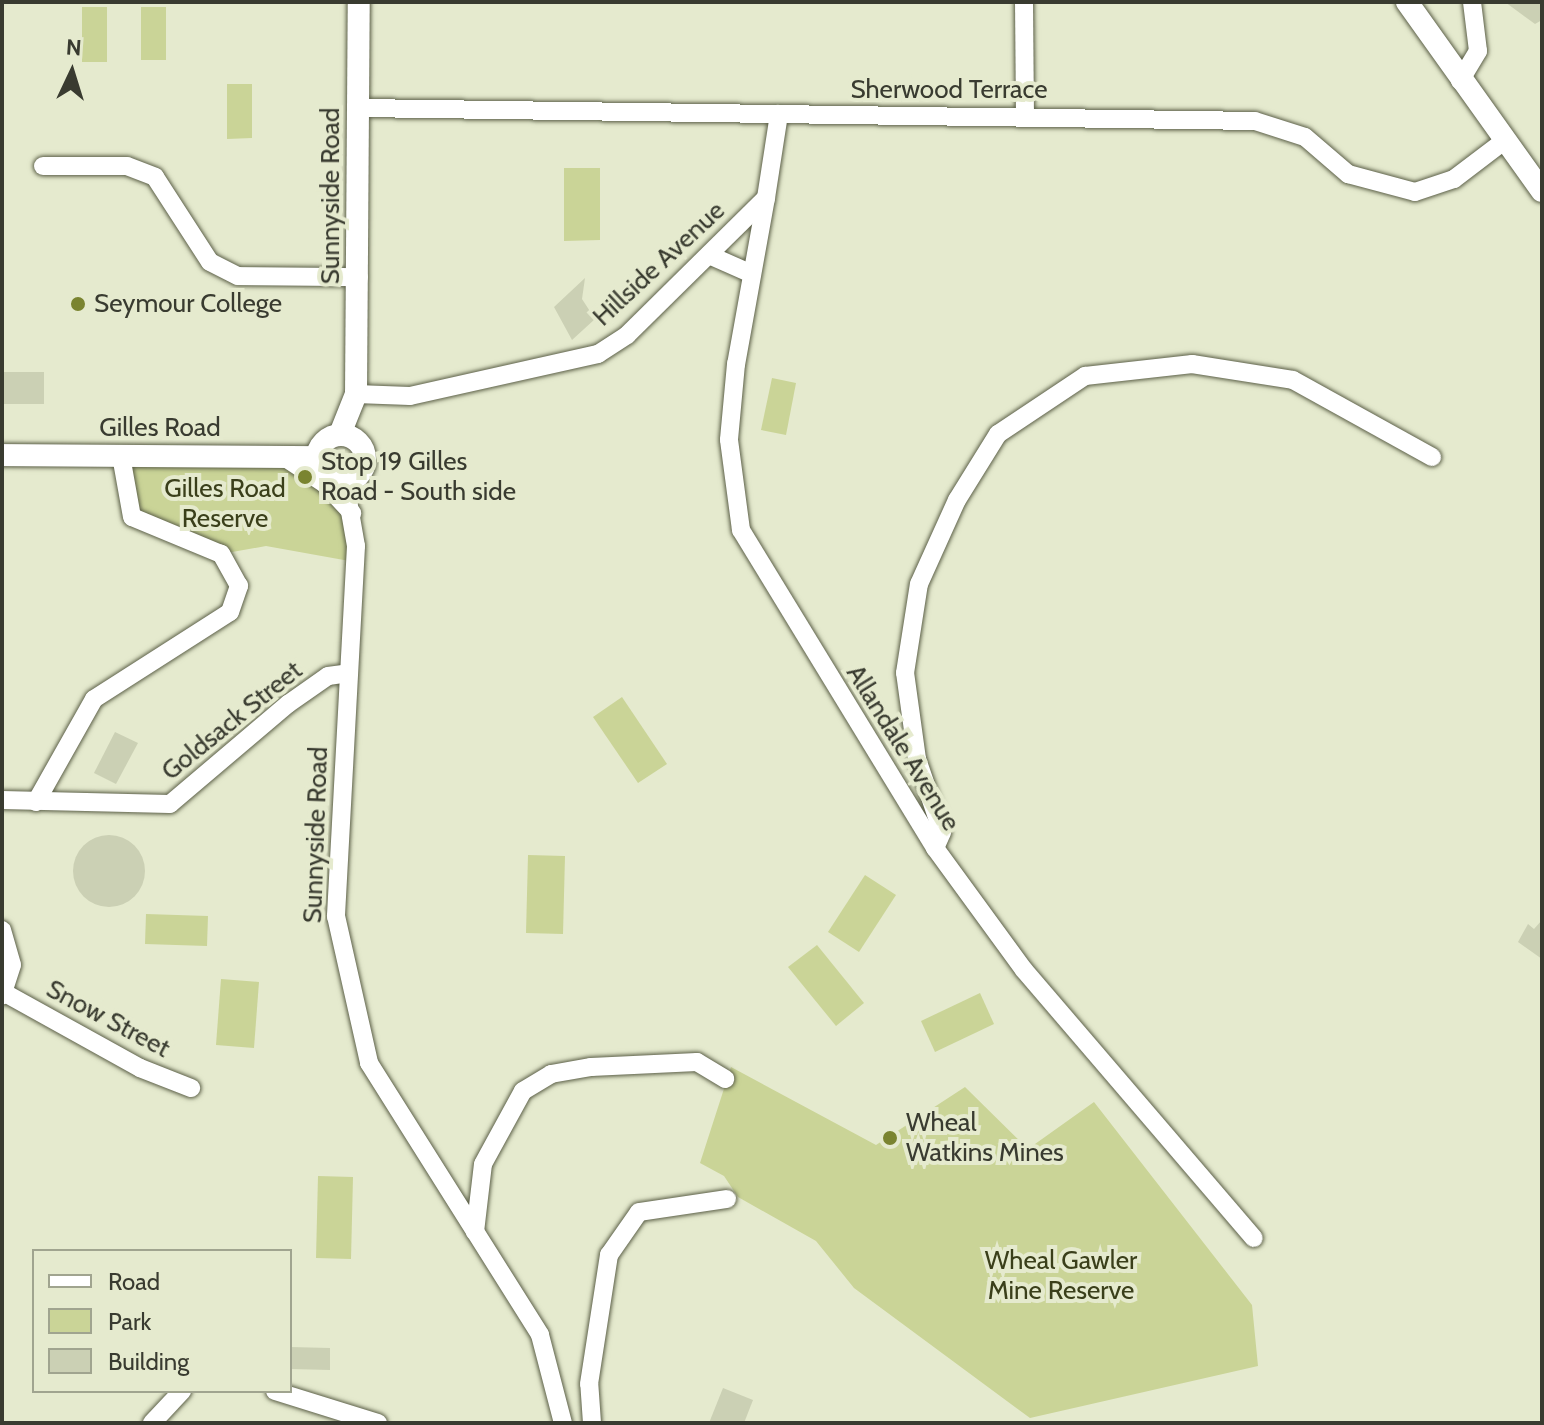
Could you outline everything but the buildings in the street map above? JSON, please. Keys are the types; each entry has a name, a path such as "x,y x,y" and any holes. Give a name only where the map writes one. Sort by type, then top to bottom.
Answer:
{"street":[{"name":"Sunnyside Road","path":"340,434 356,394 359,2"},
{"path":"1024,2 1025,116"},
{"path":"1407,2 1460,81 1542,191"},
{"path":"1460,81 1478,51 1472,2"},
{"name":"Sherwood Terrace","path":"360,108 1025,116 1281,126 1305,137 1348,174 1415,192 1454,179 1504,141"},
{"path":"766,198 779,114"},
{"path":"43,166 127,166 155,177 210,262 238,276 359,277"},
{"name":"Hillside Avenue","path":"356,394 410,396 598,354 627,335 766,198"},
{"name":"Allandale Avenue","path":"766,198 729,440 741,530 935,848 1024,970 1254,1238"},
{"path":"709,255 752,274"},
{"path":"935,848 942,832 917,759 905,673 919,584 957,500 998,434 1085,376 1192,364 1293,380 1432,457"},
{"path":"340,434 359,442 366,457 359,476 345,483 325,477 317,457 322,444 340,434"},
{"name":"Gilles Road","path":"2,455 317,457"},
{"path":"36,802 94,699 230,612 239,586 221,554 132,517 121,456"},
{"path":"284,457 325,484 354,515"},
{"name":"Sunnyside Road","path":"345,483 354,515 339,930 369,1063 540,1335 563,1423"},
{"name":"Goldsack Street","path":"2,800 170,804 288,704 328,676 349,673"},
{"path":"2,930 12,965 3,993"},
{"name":"Snow Street","path":"3,993 140,1068 191,1088"},
{"path":"475,1232 483,1164 523,1091 551,1074 591,1067 697,1062 725,1079"},
{"path":"592,1423 589,1384 609,1255 639,1212 727,1199"},
{"path":"152,1423 180,1393"},
{"path":"281,1393 378,1423"}],"green space":[{"path":"82,7 107,7 107,62 82,62"},
{"path":"141,7 166,7 166,60 141,60"},
{"path":"227,84 252,84 252,138 227,139"},
{"path":"564,168 600,168 600,240 564,241"},
{"path":"772,378 796,383 786,435 761,430"},
{"name":"Gilles Road Reserve","path":"121,456 318,467 337,483 355,562 266,546 221,554 132,517"},
{"path":"622,697 667,764 638,783 593,717"},
{"path":"528,855 565,856 563,934 526,933"},
{"path":"865,875 896,895 859,952 828,932"},
{"path":"146,914 208,916 207,946 145,944"},
{"path":"817,945 864,1003 836,1026 788,967"},
{"path":"221,979 259,982 254,1048 216,1045"},
{"path":"980,993 994,1024 935,1052 921,1021"},
{"name":"Wheal Gawler Mine Reserve","path":"731,1067 876,1145 965,1087 1028,1149 1094,1102 1252,1305 1258,1366 1030,1418 854,1288 816,1241 738,1197 724,1176 700,1163"},
{"path":"318,1176 353,1177 351,1259 316,1258"}],"place":[{"name":"Seymour College","path":"78,304"},
{"name":"Stop 19 Gilles Road - South side","path":"305,477"},
{"name":"Wheal Watkins Mines","path":"890,1138"}]}
